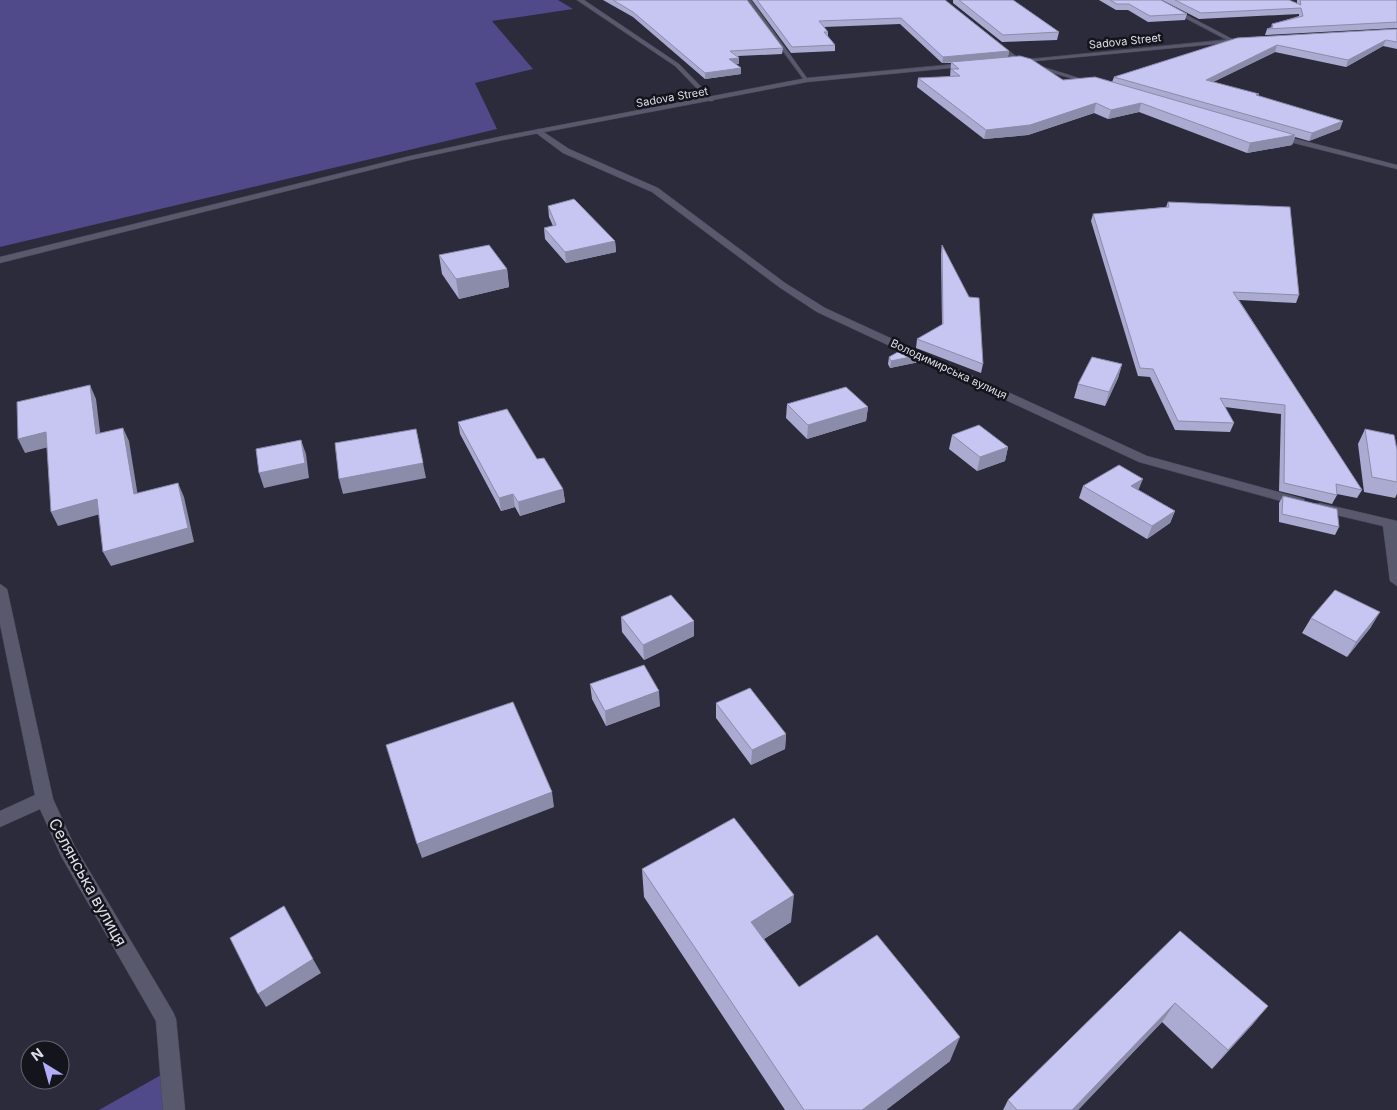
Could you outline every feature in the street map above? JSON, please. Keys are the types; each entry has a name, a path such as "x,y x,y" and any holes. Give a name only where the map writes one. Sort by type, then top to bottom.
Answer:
{"street":[{"path":"580,0 677,65 711,100"},
{"path":"748,0 807,80"},
{"path":"1154,0 1234,41"},
{"path":"989,37 1019,61 1100,86"},
{"name":"Sadova Street","path":"1010,62 1253,40"},
{"name":"Sadova Street","path":"0,260 410,158 540,131 711,100 807,80 981,64"},
{"name":"Володимирська вулиця","path":"540,131 566,151 655,190 782,285 821,310 874,335 1143,458 1250,490 1393,524"},
{"path":"1268,133 1397,167"},
{"path":"1393,524 1397,581"},
{"name":"Селянська вулиця","path":"0,589 44,799 66,850 166,1019 174,1110"},
{"path":"0,819 44,799"}],"shaded area":[{"path":"0,0 558,0 573,9 492,21 533,69 475,83 497,129 0,247"},
{"path":"161,1075 168,1110 99,1110"}],"building":[{"path":"613,0 747,0 783,48 730,51 739,58 729,59 741,68 705,73 633,12"},
{"path":"757,0 945,0 1009,51 943,57 901,18 819,21 828,32 824,32 835,45 792,47"},
{"path":"959,0 1013,0 1059,32 1003,35"},
{"path":"1110,0 1161,0 1187,14 1150,16 1129,4 1117,4"},
{"path":"1175,0 1289,0 1301,5 1300,0 1397,0 1397,22 1267,29 1273,27 1272,24 1303,16 1301,8 1201,13"},
{"path":"1397,29 1397,42 1386,40 1348,60 1277,45 1206,80 1259,94 1256,95 1343,121 1312,133 1114,77 1237,38"},
{"path":"1020,56 1031,59 1063,80 1095,77 1295,135 1250,143 1141,103 1111,110 1096,103 1030,125 986,130 918,78 960,76 951,69 959,69 951,62"},
{"path":"574,199 615,241 565,252 544,228 556,225 548,206"},
{"path":"1168,202 1290,207 1299,295 1233,292 1362,490 1336,484 1337,495 1284,483 1285,405 1220,398 1234,423 1178,421 1153,369 1140,368 1093,214 1169,207"},
{"path":"489,245 507,269 456,279 439,255"},
{"path":"942,245 969,297 979,298 983,364 917,339 943,324"},
{"path":"905,348 920,355 891,361 889,357"},
{"path":"1092,357 1122,364 1109,392 1078,384"},
{"path":"90,385 96,434 123,428 134,494 178,483 188,528 103,552 97,499 51,512 46,432 18,439 17,402"},
{"path":"846,387 868,407 808,425 787,404"},
{"path":"507,409 537,459 544,458 563,489 518,502 513,494 499,498 458,422"},
{"path":"979,425 1008,447 980,457 952,435"},
{"path":"416,429 423,463 339,479 335,443"},
{"path":"1365,429 1394,435 1397,450 1397,482 1372,477"},
{"path":"301,440 305,463 259,473 256,449"},
{"path":"1119,465 1143,479 1131,486 1175,511 1152,526 1083,486"},
{"path":"1283,496 1337,509 1339,527 1282,514"},
{"path":"1335,590 1380,612 1356,642 1311,618"},
{"path":"671,595 694,621 643,645 621,617"},
{"path":"644,665 659,691 605,711 590,684"},
{"path":"750,688 786,734 752,750 716,703"},
{"path":"513,702 552,792 417,844 386,745"},
{"path":"734,818 794,895 751,922 799,987 877,935 960,1037 862,1110 804,1110 642,869"},
{"path":"284,906 313,959 258,994 230,938"},
{"path":"1180,931 1268,1006 1228,1050 1175,1003 1072,1110 1017,1110 1008,1100"}]}
